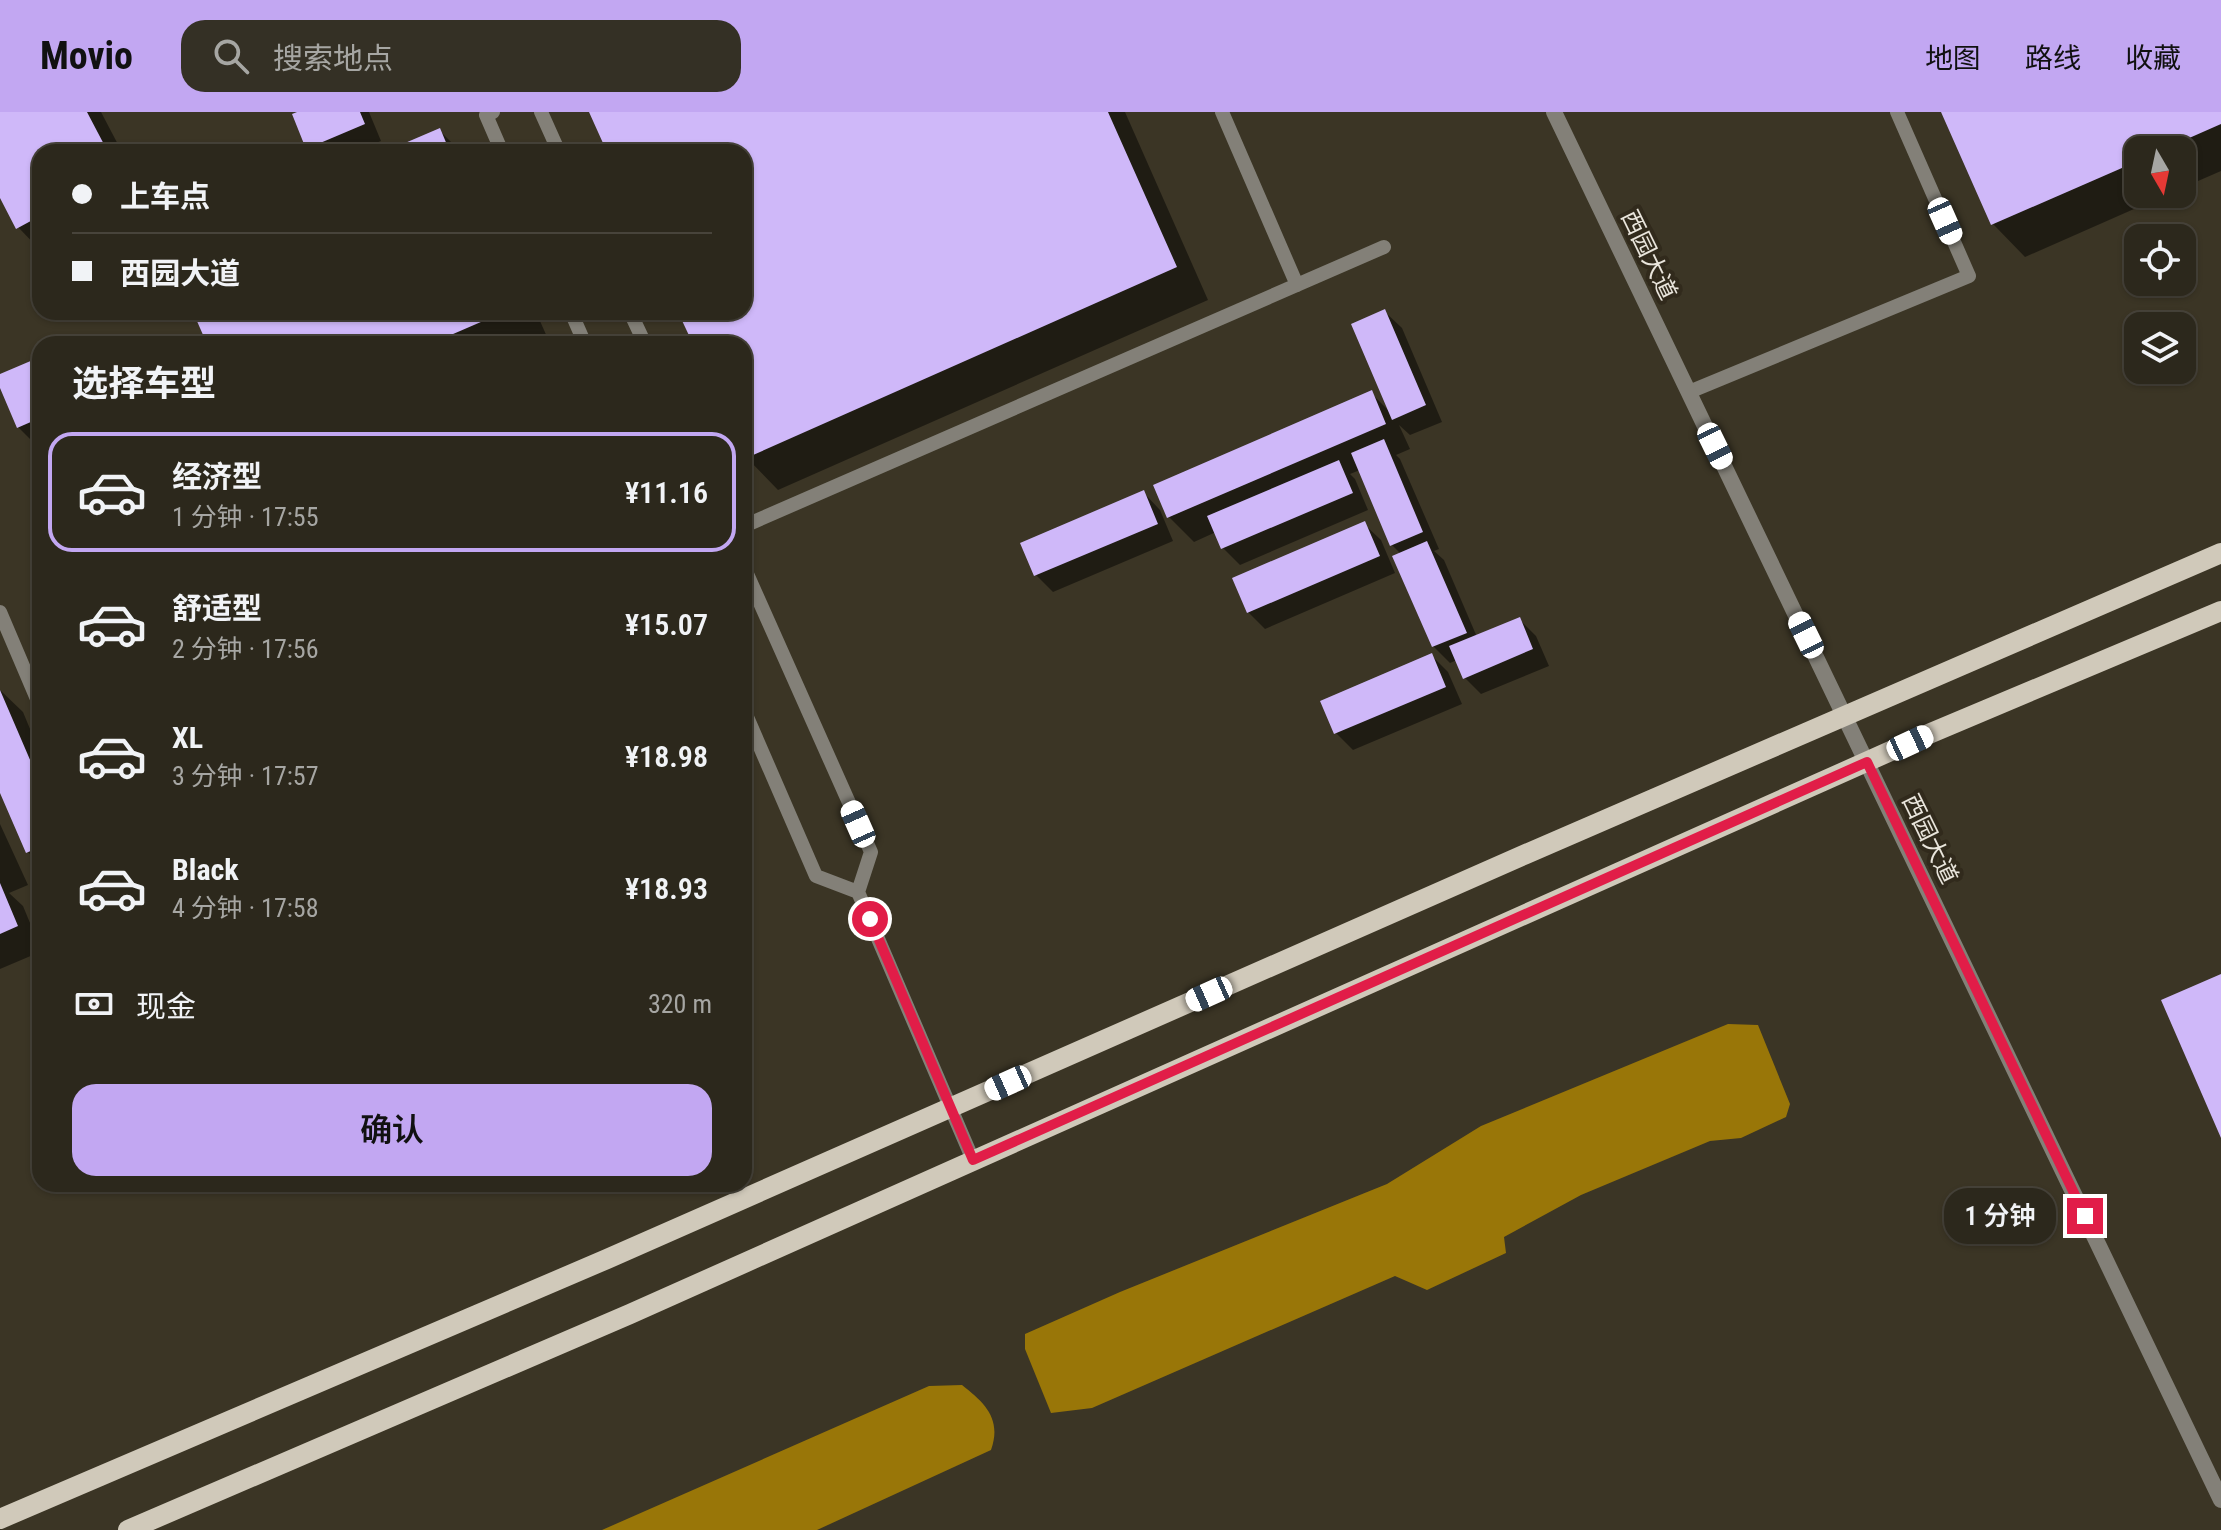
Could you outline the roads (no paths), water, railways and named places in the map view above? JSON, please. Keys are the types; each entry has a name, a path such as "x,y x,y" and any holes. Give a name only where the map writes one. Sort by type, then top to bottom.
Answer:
{"main road":[{"path":"0,1519 607,1259 2221,553"},
{"path":"128,1530 630,1314 1931,733 2221,611"}],"street":[{"name":"西园大道","path":"1554,112 2221,1500"}],"lane":[{"path":"541,112 555,144"},
{"path":"1222,112 1297,285"},
{"path":"1689,392 1969,276 1897,112"},
{"path":"489,114 499,144"},
{"path":"752,523 1384,247"},
{"path":"752,585 871,852 858,892 973,1160"},
{"path":"0,612 32,687"},
{"path":"752,728 816,876 858,892"}]}
